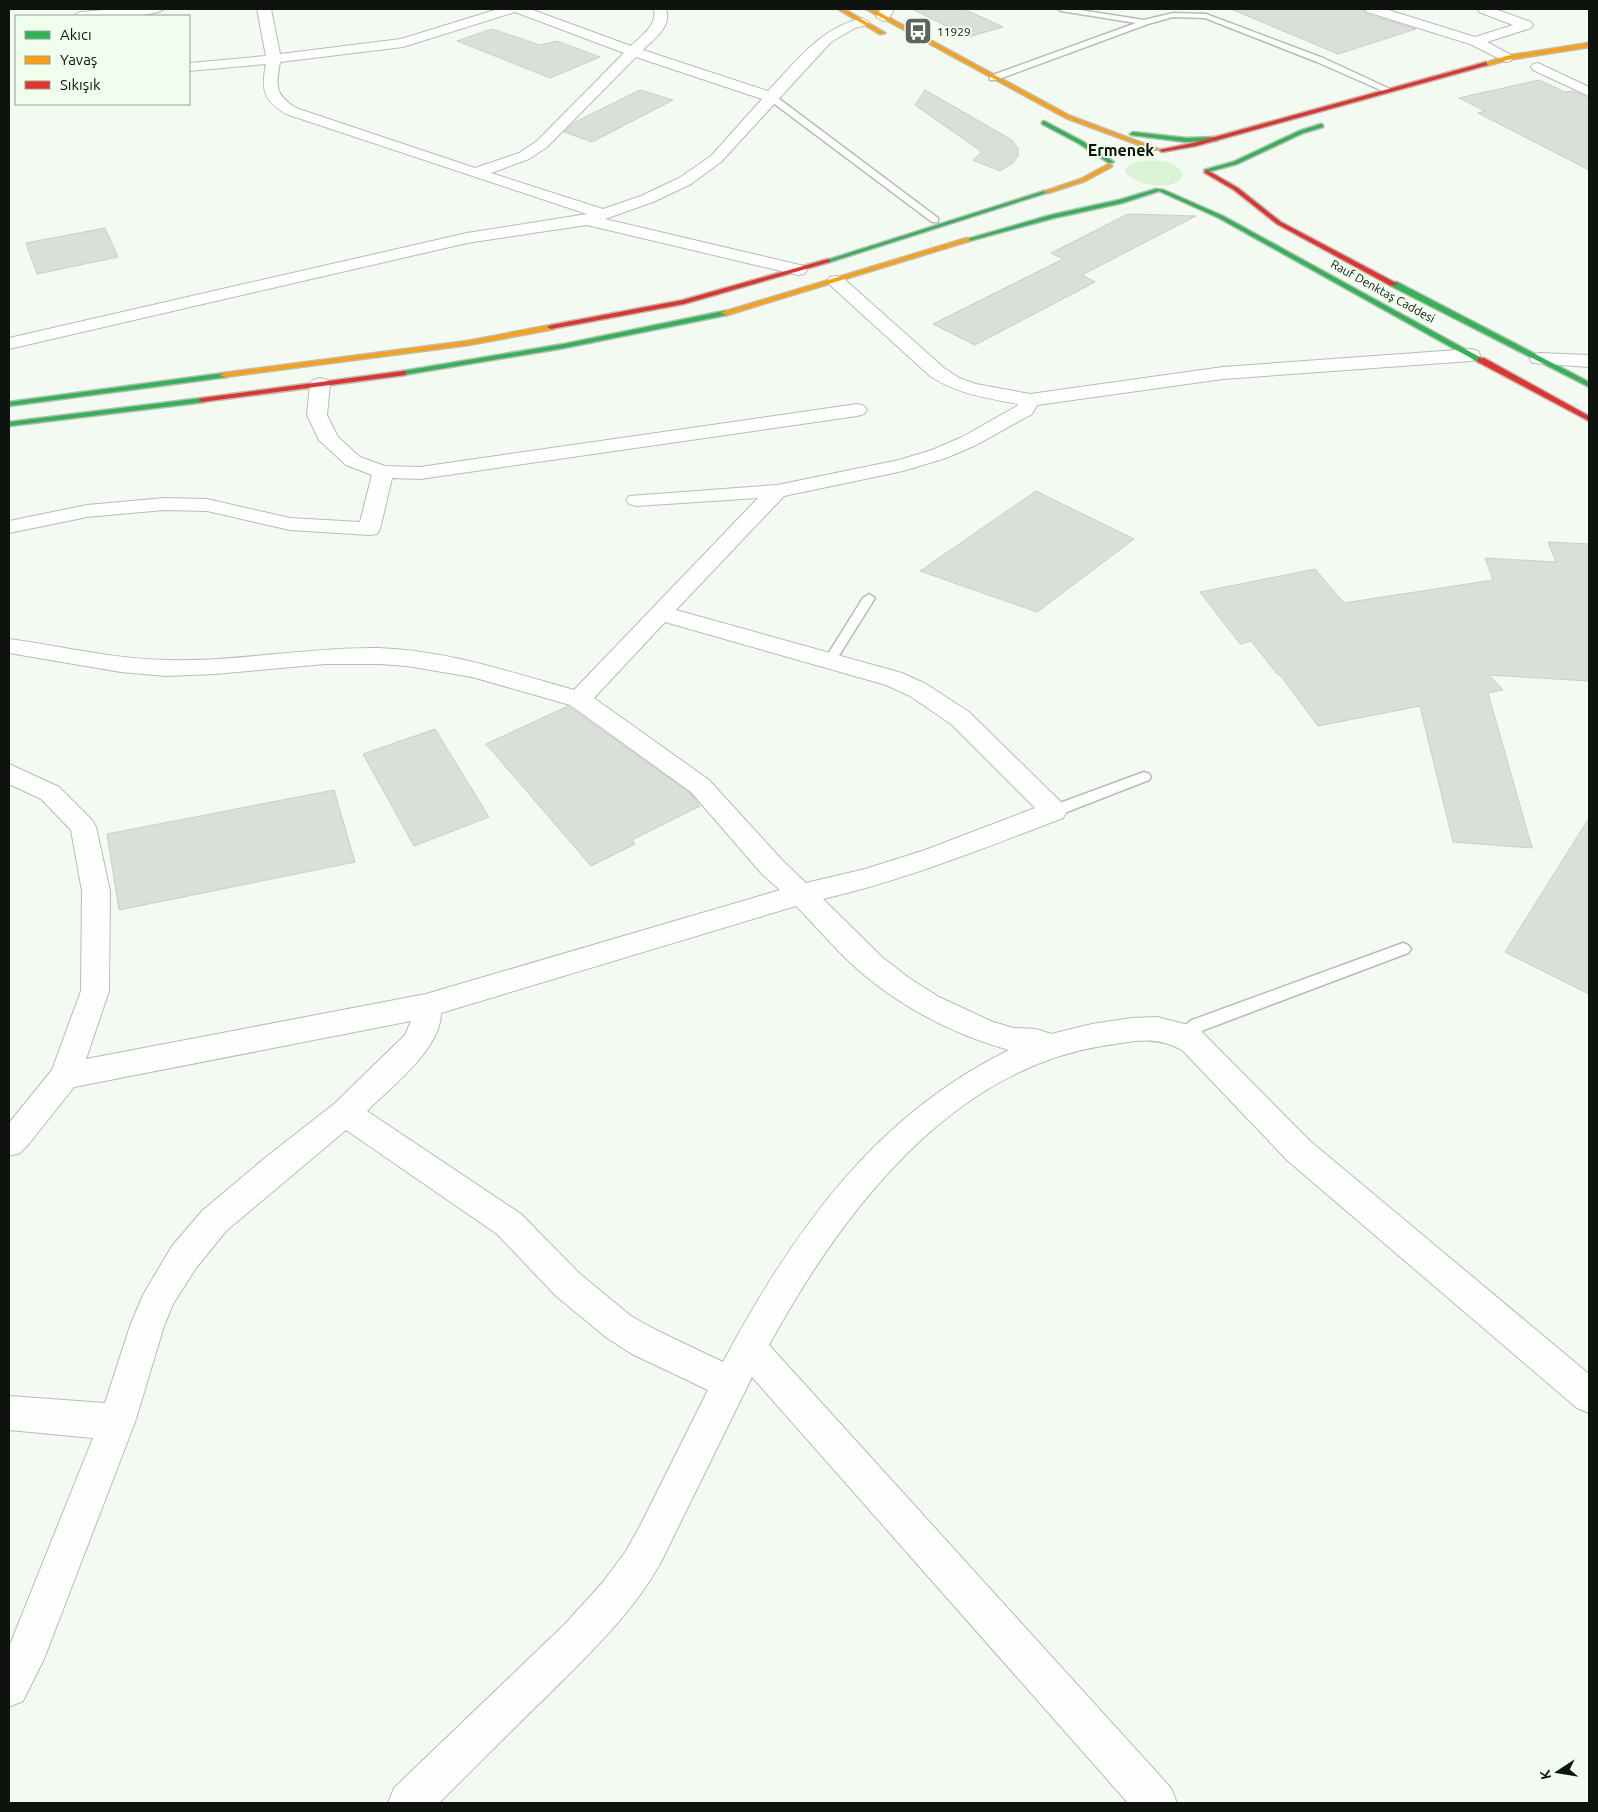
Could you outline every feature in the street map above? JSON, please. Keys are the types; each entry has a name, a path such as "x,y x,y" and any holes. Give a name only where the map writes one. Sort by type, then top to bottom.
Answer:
{"main road":[{"path":"840,9 865,15 885,13 993,78 1068,117 1159,149"},
{"path":"865,15 896,41"},
{"path":"9,404 468,343 684,302 798,270 1083,180 1117,158 1159,149 1194,145 1506,58 1589,45"},
{"path":"1533,68 1560,63"},
{"path":"1031,116 1080,142 1117,158"},
{"path":"1068,117 1129,134 1186,140 1216,138"},
{"path":"1206,175 1301,132 1329,123"},
{"name":"Rauf Denktaş Caddesi","path":"1159,149 1196,160 1206,175 1236,190 1279,223 1589,385"},
{"path":"1114,176 1117,158"},
{"path":"1132,186 1159,191"},
{"path":"9,424 489,360 623,336 740,309 948,245 1053,216 1120,202 1159,191 1184,189"},
{"name":"Rauf Denktaş Caddesi","path":"1159,191 1221,217 1471,356 1589,419"}],"street":[{"path":"93,15 156,9"},
{"path":"264,9 274,59 268,87 271,94 283,107 475,173 603,214"},
{"path":"190,67 274,59 403,43 511,9"},
{"path":"519,9 634,52 770,97"},
{"path":"475,173 512,161 534,151 660,26 662,16 660,9"},
{"path":"1372,9 1475,41 1506,58"},
{"path":"1475,41 1526,24 1484,9"},
{"path":"9,344 466,238 587,220 647,199 686,181 716,159 770,97 826,39 865,15"},
{"path":"1533,68 1589,92"},
{"path":"587,220 798,270"},
{"path":"836,281 937,372 952,382 972,389 1030,400 1223,373 1471,356"},
{"path":"1539,359 1589,361"},
{"path":"320,384 317,415 329,440 353,460 383,472 420,472 857,410"},
{"path":"636,500 777,492 903,465 938,454 969,441 1024,410 1030,400"},
{"path":"9,527 88,511 164,504 207,505 290,524 369,529 383,472"},
{"path":"579,698 777,492"},
{"path":"65,1076 426,1006 801,894 866,879 934,857 1054,811 960,718 940,703 894,679 659,613"},
{"path":"9,646 157,668 188,668 365,656 406,658 446,664 579,698 700,786 772,867 872,965 899,986 929,1005 986,1032 1014,1040 1036,1041 1050,1046"},
{"path":"9,773 50,793 84,827 96,891 95,992 65,1076 17,1136 9,1143"},
{"path":"9,1687 24,1659 117,1422 147,1326 160,1295 184,1257 214,1221 277,1167 345,1113 416,1043 426,1021 426,1006"},
{"path":"408,1803 602,1615 639,1564 730,1383 783,1286 853,1187 906,1133 974,1084 1007,1065 1050,1046 1074,1039 1154,1028 1168,1029 1184,1035 1299,1151 1589,1396"},
{"path":"345,1113 509,1224 568,1285 619,1327 644,1342 730,1383"},
{"path":"749,1348 1156,1803"},
{"path":"9,1413 117,1422"}],"lane":[{"path":"1060,9 1145,22"},
{"path":"993,78 1145,22 1173,15 1206,16 1320,60 1388,90"},
{"path":"770,97 935,220"},
{"path":"829,662 870,598"},
{"path":"1054,811 1144,777"},
{"path":"1184,1035 1198,1025 1402,949"}],"green space":[{"path":"1143,161 1171,163 1180,169 1183,174 1173,184 1156,185 1137,181 1125,172 1129,165"}],"building":[{"path":"912,9 964,9 1003,27 968,37"},
{"path":"1231,9 1363,9 1366,14 1416,29 1338,54"},
{"path":"492,29 540,45 557,41 600,57 550,78 457,41"},
{"path":"1539,80 1565,92 1573,91 1589,98 1589,170 1478,113 1485,111 1459,98"},
{"path":"640,90 673,100 592,142 564,132 575,122"},
{"path":"925,90 1012,140 1018,148 1018,156 1013,163 1000,171 973,160 982,152 915,105"},
{"path":"1128,214 1196,216 1082,275 1095,282 975,345 933,324 1063,259 1051,253"},
{"path":"105,228 118,257 37,274 26,243"},
{"path":"1036,491 1134,539 1037,612 920,571"},
{"path":"1548,542 1589,544 1589,681 1489,675 1503,690 1488,693 1532,848 1453,842 1420,706 1318,726 1280,675 1278,675 1251,641 1240,644 1200,592 1315,569 1344,603 1493,580 1485,558 1556,562"},
{"path":"568,706 690,793 700,806 632,840 635,844 591,866 486,744"},
{"path":"435,729 489,817 414,846 363,754"},
{"path":"334,790 355,862 119,910 107,834"},
{"path":"1589,818 1589,994 1505,952"}],"traffic: fast":[{"path":"1044,123 1080,142 1111,162"},
{"path":"1207,170 1235,163 1301,132 1321,126"},
{"path":"1133,134 1186,140 1216,139"},
{"path":"967,240 1053,216 1120,202 1156,191"},
{"path":"1162,191 1221,217 1481,360"},
{"path":"828,261 1046,192"},
{"path":"1394,284 1589,385"},
{"path":"403,373 564,346 724,313"},
{"path":"9,404 224,375"},
{"path":"9,424 202,400"}],"traffic: slow":[{"path":"841,9 882,33"},
{"path":"869,9 1068,117 1155,149"},
{"path":"1486,64 1506,58 1589,45"},
{"path":"1046,192 1083,180 1109,166"},
{"path":"724,313 967,240"},
{"path":"224,375 468,343 551,327"}],"traffic: jam":[{"path":"1162,150 1194,145 1486,64"},
{"path":"1207,172 1236,189 1279,223 1394,284"},
{"path":"551,327 684,302 828,261"},
{"path":"1481,360 1589,419"},
{"path":"202,400 403,373"}],"place":[{"name":"11929","path":"918,31"}],"district":[{"name":"Ermenek","path":"1121,150"}]}
